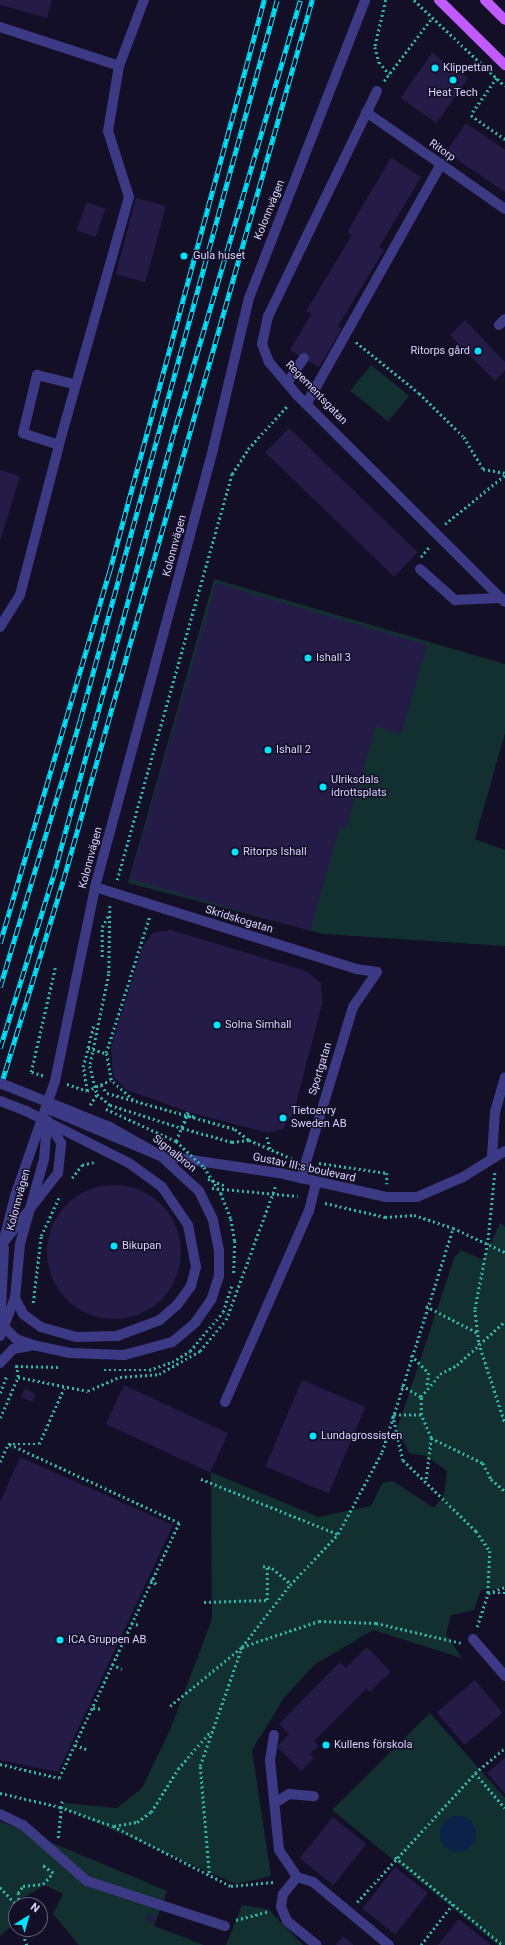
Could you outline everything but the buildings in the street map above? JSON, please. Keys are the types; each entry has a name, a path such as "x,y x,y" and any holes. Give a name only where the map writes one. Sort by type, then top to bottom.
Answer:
{"main road":[{"path":"439,0 505,65"},
{"path":"485,0 505,20"}],"street":[{"path":"0,627 20,595 74,384 129,197 108,131 119,66 144,0"},
{"name":"Kolonnvägen","path":"0,1256 4,1235 48,1109 72,1014 95,887 212,455 249,298 365,0"},
{"path":"0,27 119,66"},
{"name":"Regementsgatan","path":"377,91 263,327 262,344 269,362 307,404 503,600"},
{"name":"Ritorp","path":"366,112 505,209"},
{"path":"307,404 348,336 441,164"},
{"path":"287,382 304,358"},
{"path":"59,445 22,433 37,375 74,384"},
{"path":"420,569 455,600 503,600"},
{"name":"Skridskogatan","path":"95,887 153,906 376,972"},
{"name":"Sportgatan","path":"301,1178 353,1007 376,972"},
{"path":"492,1156 495,1112 505,1077"},
{"name":"Signalbron","path":"0,1083 110,1127 161,1156 199,1191 213,1220 219,1250 219,1276 211,1300 195,1323 172,1342 124,1355 70,1353 36,1346"},
{"path":"0,1101 48,1121 129,1163 162,1187 188,1225 196,1267 191,1286 177,1306 160,1320 117,1336 76,1337 41,1327 23,1314 15,1298"},
{"name":"Kolonnvägen","path":"0,1336 15,1298 25,1221 44,1159 48,1109"},
{"name":"Gustav III:s boulevard","path":"48,1109 158,1155 301,1178 386,1197 417,1197 463,1177 492,1156 505,1151"},
{"path":"0,1247 58,1174 62,1158 61,1143 48,1121"},
{"path":"225,1402 309,1211 316,1182"},
{"name":"Kolonnvägen","path":"4,1235 1,1308 4,1327"},
{"path":"4,1327 16,1339 36,1346"},
{"path":"0,1362 13,1349 36,1346"},
{"path":"473,1639 505,1676"},
{"path":"274,1735 270,1760 279,1850 297,1876 312,1882 389,1945"},
{"path":"275,1803 289,1794 314,1796"},
{"path":"0,1814 23,1825 87,1881 225,1926"},
{"path":"297,1876 282,1894 281,1908 287,1921 317,1945"}],"path":[{"path":"386,0 375,47 378,62 389,74 432,18"},
{"path":"414,0 505,86"},
{"path":"497,78 471,115 505,139"},
{"path":"348,336 419,393 464,437 483,469 505,474"},
{"path":"101,1085 107,1094 187,1114 235,1129 249,1140 232,1142 110,1105 97,1094 94,1088 90,1066 111,962 109,915 113,893 232,474 248,449 288,405"},
{"path":"420,569 415,565 454,514 505,474"},
{"path":"134,1101 111,1080 106,1053 153,906"},
{"path":"102,957 102,927 109,915"},
{"path":"31,1072 54,968"},
{"path":"94,1024 88,1048 84,1078 87,1091 111,1080"},
{"path":"88,1048 106,1053"},
{"path":"92,1100 97,1094"},
{"path":"85,1101 176,1141 204,1167 221,1193 235,1241 231,1290 223,1312 209,1332 172,1362 149,1370 97,1369"},
{"path":"182,1128 187,1114"},
{"path":"176,1141 187,1114"},
{"path":"187,1114 196,1117"},
{"path":"267,1137 271,1152"},
{"path":"492,1156 495,1173 488,1243 475,1310 479,1343 505,1423"},
{"path":"70,1180 82,1165 100,1162"},
{"path":"205,1186 227,1187 302,1197"},
{"path":"31,1311 41,1236 63,1190"},
{"path":"323,1202 385,1217 414,1215 453,1228 505,1252"},
{"path":"170,1706 242,1647 291,1584 338,1534 382,1452 410,1355 453,1228"},
{"path":"426,1306 478,1333"},
{"path":"426,1388 505,1321"},
{"path":"410,1355 429,1373 426,1388 421,1397 421,1415 431,1438 426,1479"},
{"path":"0,1418 18,1377 16,1366 17,1361"},
{"path":"16,1366 70,1367"},
{"path":"402,1385 421,1397"},
{"path":"8,1444 38,1444 64,1388"},
{"path":"393,1415 421,1415"},
{"path":"242,1647 319,1621 376,1623 461,1643 473,1639 488,1593 490,1551 426,1479 403,1460 393,1415"},
{"path":"431,1438 483,1463 491,1479 505,1490"},
{"path":"0,1462 8,1444"},
{"path":"0,1764 59,1778 93,1708 151,1579 179,1523 8,1444"},
{"path":"201,1479 338,1534"},
{"path":"204,1602 267,1600 265,1566 291,1584"},
{"path":"151,1579 157,1585"},
{"path":"488,1593 505,1587"},
{"path":"488,1593 505,1593"},
{"path":"131,1623 139,1625"},
{"path":"209,1873 200,1766 211,1731 242,1647"},
{"path":"112,1664 122,1669"},
{"path":"93,1708 103,1709"},
{"path":"113,1826 137,1822 151,1812 178,1769 211,1731"},
{"path":"75,1744 86,1749"},
{"path":"354,1905 395,1858 475,1773 505,1748"},
{"path":"475,1773 505,1808"},
{"path":"0,1794 60,1807 113,1826 209,1873 231,1886 277,1881"},
{"path":"60,1807 62,1799"},
{"path":"395,1858 503,1945"},
{"path":"0,1887 9,1897"},
{"path":"420,1945 453,1904"},
{"path":"225,1926 281,1908"}],"green space":[{"path":"371,365 409,396 388,421 350,391"},
{"name":"Ulriksdals idrottsplats","path":"214,579 505,664 505,733 475,839 505,850 505,946 324,934 128,883"},
{"path":"500,1223 505,1227 505,1588 481,1590 474,1610 451,1615 446,1634 462,1658 373,1630 314,1665 284,1698 252,1750 271,1876 236,1884 63,1808 64,1803 117,1808 142,1788 170,1730 212,1619 211,1472 318,1517 371,1506 382,1483 393,1481 434,1508 444,1495 447,1471 426,1456 409,1453 397,1429 455,1256 461,1250 483,1260"},
{"path":"430,1713 505,1798 505,1945 498,1945 332,1810"},
{"path":"0,1821 167,1891 154,1926 204,1945 79,1945 53,1914 63,1894 45,1885 24,1897 8,1897 8,1929 0,1936"},
{"path":"242,1905 268,1909 303,1945 226,1945"}],"water":[{"path":"458,1816 471,1821 476,1834 471,1847 458,1852 445,1847 440,1834 445,1821"}],"railway":[{"path":"0,943 109,573 264,0"},
{"path":"0,987 80,720 277,0"},
{"path":"0,1048 53,877 171,442 300,0"},
{"path":"0,1088 63,881 312,0"}],"place":[{"name":"Klippettan","path":"435,68"},
{"name":"Heat Tech","path":"453,80"},
{"name":"Gula huset","path":"184,256"},
{"name":"Ritorps gård","path":"478,351"},
{"name":"Ishall 3","path":"308,658"},
{"name":"Ishall 2","path":"268,750"},
{"name":"Ulriksdals idrottsplats","path":"323,787"},
{"name":"Ritorps Ishall","path":"235,852"},
{"name":"Solna Simhall","path":"217,1025"},
{"name":"Tietoevry Sweden AB","path":"283,1118"},
{"name":"Bikupan","path":"114,1246"},
{"name":"Lundagrossisten","path":"313,1436"},
{"name":"ICA Gruppen AB","path":"60,1640"},
{"name":"Kullens förskola","path":"326,1745"}]}
